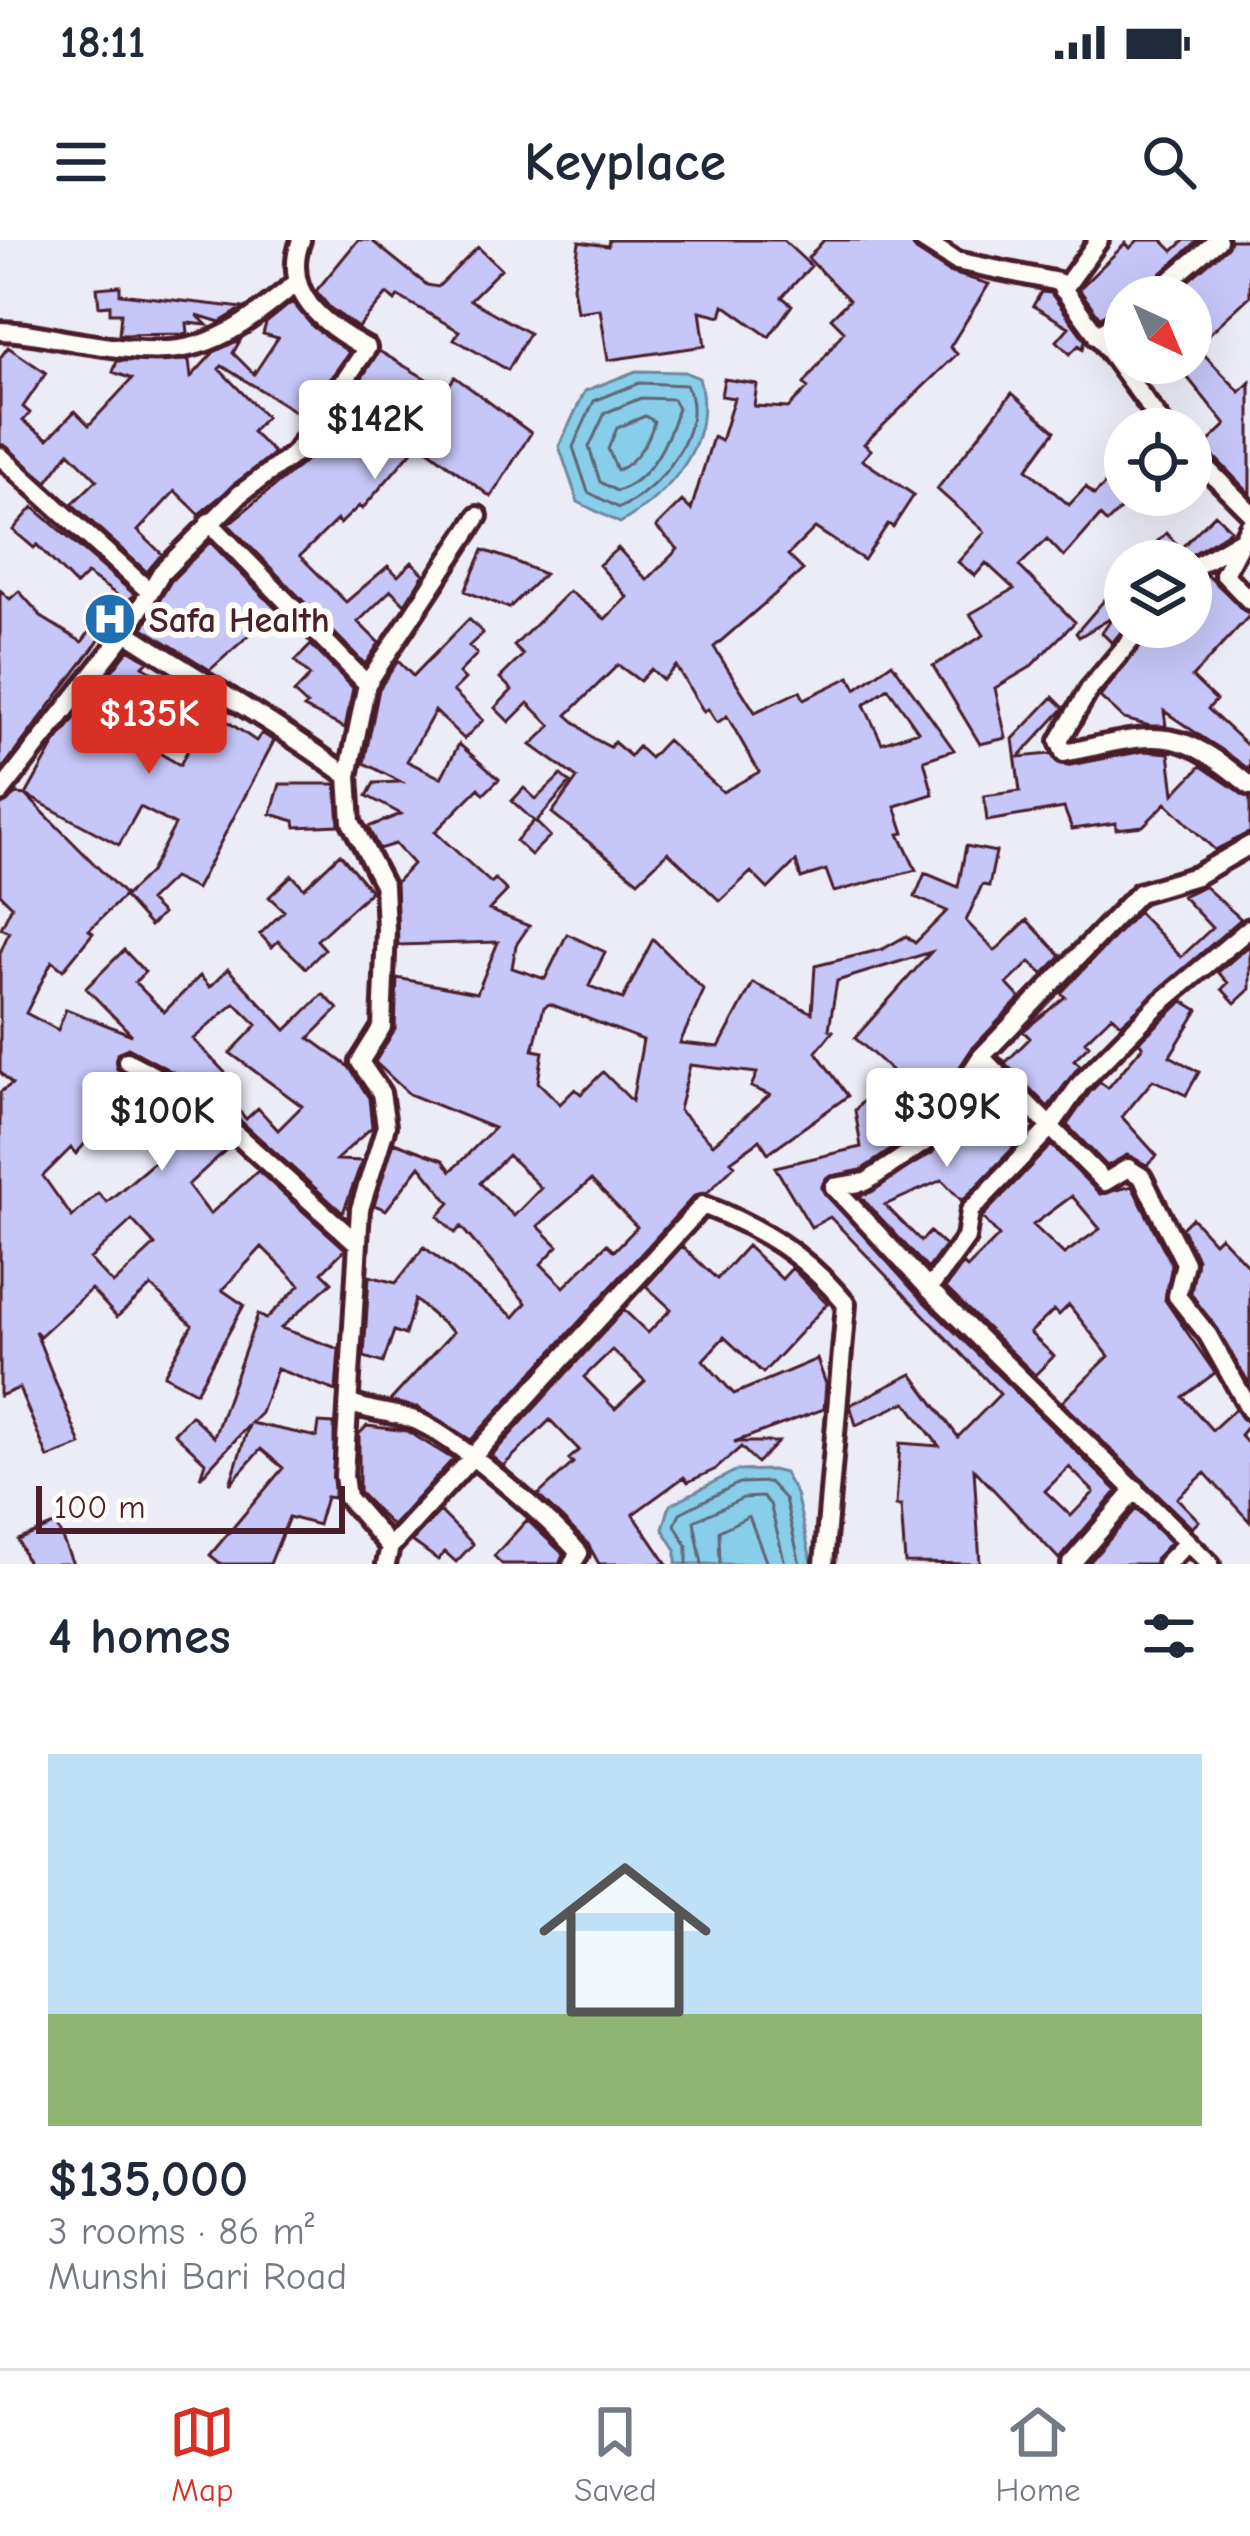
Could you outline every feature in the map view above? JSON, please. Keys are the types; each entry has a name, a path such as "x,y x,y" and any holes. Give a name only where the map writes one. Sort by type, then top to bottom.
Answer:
{"street":[{"path":"0,793 126,632 150,592 209,522 294,454 367,347 313,308 296,283 301,240"},
{"path":"923,240 956,261 1058,282 1150,408"},
{"path":"1063,290 1099,240"},
{"path":"1176,276 1218,240"},
{"path":"0,331 174,353 209,344 251,320 296,283"},
{"path":"1097,337 1104,331"},
{"path":"0,456 150,592"},
{"path":"1212,474 1250,512"},
{"path":"478,516 367,685 348,776 351,822 384,886 382,1027 360,1062 380,1093 386,1126 360,1209 347,1497 388,1555 703,1205 758,1227 814,1266 845,1304 824,1564"},
{"path":"209,522 367,685"},
{"path":"1212,555 1245,533"},
{"path":"1245,533 1224,574 1250,601"},
{"path":"126,632 209,688 268,716 348,776"},
{"path":"1124,648 1089,690 1059,741 1064,753 1167,735 1217,758 1250,786"},
{"path":"1210,1564 929,1289 834,1187 866,1182 925,1142 981,1057 1139,893 1196,877 1250,845"},
{"path":"929,1289 966,1238 970,1211 1048,1130 1080,1084 1157,1005 1250,928"},
{"path":"981,1057 1048,1130 1105,1182 1128,1168 1142,1177 1184,1263 1177,1296 1208,1335 1249,1406"},
{"path":"127,1060 198,1100 358,1244"},
{"path":"349,1403 376,1415 413,1420 471,1459 572,1544 580,1553 572,1564"},
{"path":"1071,1564 1136,1489"},
{"path":"1166,1564 1188,1542"}],"water":[{"path":"636,371 685,372 699,378 701,423 686,462 673,480 620,523 578,502 559,446 585,391"},
{"path":"735,1471 784,1473 796,1494 812,1564 676,1564 676,1550 663,1529 670,1505"}],"building":[{"path":"358,240 371,240 427,285 438,287 478,247 501,269 470,300 529,333 508,370 454,339 459,331 398,296 395,301 387,294 358,328 330,308 316,291"},
{"path":"609,240 783,240 811,266 782,297 792,305 769,337 724,305 721,316 700,311 705,346 608,360 600,309 577,312 573,286 579,242 608,246"},
{"path":"824,240 910,240 916,251 949,272 989,284 950,347 957,354 864,444 871,450 862,460 914,495 893,527 888,524 864,560 815,528 788,555 803,570 714,647 755,712 800,691 804,699 850,677 856,689 892,663 954,750 924,760 933,794 895,806 904,833 899,834 916,870 834,892 826,870 801,878 796,861 768,889 751,872 720,901 668,852 638,881 552,813 577,778 531,745 551,726 528,703 509,722 495,708 512,690 500,678 523,655 514,646 569,591 605,619 627,597 599,565 618,548 647,580 678,549 656,527 682,501 691,510 713,437 721,441 734,398 721,396 724,379 757,384 754,406 788,408 808,388 804,384 844,331 831,318 849,300 808,258","holes":["618,665 640,681 651,669 663,680 676,666 704,712 708,709 717,723 727,716 759,772 723,792 667,740 650,758 638,747 630,756 614,742 610,747 593,738 567,715","888,688 918,731 882,743 864,705"]},
{"path":"1138,240 1162,240 1173,251 1185,240 1198,240 1160,276 1104,276 1104,315 1100,318 1079,289 1126,243 1130,248"},
{"path":"1231,240 1250,240 1250,296 1212,331 1212,276 1193,276"},
{"path":"120,286 120,294 243,308 220,322 197,315 207,325 187,323 188,334 119,335 121,313 110,313 110,305 99,306 97,288"},
{"path":"1041,292 1051,293 1085,340 1083,349 1079,345 1070,354 1057,341 1069,327 1033,306"},
{"path":"292,302 313,327 349,352 304,417 222,366 219,369 266,417 252,432 274,453 199,514 175,491 138,531 162,554 147,572 72,504 97,480 69,452 47,482 0,444 0,358 8,347 46,373 23,407 30,413 23,421 48,439 75,411 89,425 132,379 113,372 117,361 189,360 191,377 214,352 241,339 233,353 254,374 278,338 263,334 266,323"},
{"path":"379,351 445,390 455,377 531,433 491,497 419,443 362,509 359,506 340,524 337,520 300,556 346,602 388,566 398,576 412,562 424,574 405,604 391,590 358,622 379,643 365,664 228,524 302,464 365,397 354,390"},
{"path":"1212,363 1240,392 1250,382 1250,494 1212,454 1212,438 1226,425 1193,384 1212,384"},
{"path":"1012,393 1055,431 1027,469 1069,505 1086,487 1094,495 1104,485 1104,516 1114,516 1107,523 1100,516 1064,557 1047,539 1019,566 1075,622 1029,668 995,688 1006,738 980,744 933,666 984,635 970,614 1014,589 986,563 975,576 958,562 985,532 937,489"},
{"path":"33,507 134,594 0,772 0,590 10,599 19,591 43,618 82,642 116,594 87,574 76,585 37,545 34,548 13,530"},
{"path":"1215,514 1230,529 1212,542 1189,540"},
{"path":"210,542 277,610 210,670 143,628 171,581"},
{"path":"483,550 544,574 509,608 485,599 465,591"},
{"path":"1212,580 1250,615 1192,677 1216,700 1208,709 1250,748 1250,770 1164,711 1166,726 1150,726 1124,719 1100,697 1138,648 1212,648"},
{"path":"1104,600 1104,622 1079,637 1076,633"},
{"path":"469,619 483,633 469,646 477,654 459,673 465,679 453,691 483,720 464,739 435,711 407,761 441,778 459,744 499,779 484,794 479,788 435,832 491,883 495,879 507,891 489,910 529,926 516,945 512,968 545,979 567,934 605,952 589,986 623,999 653,939 704,990 680,1043 719,1047 753,983 812,1013 815,966 883,949 906,936 915,943 947,911 915,897 925,873 958,887 966,846 996,852 989,886 982,885 966,921 995,951 1027,920 1061,956 1043,974 1030,962 1007,984 1020,998 971,1050 916,1133 861,1170 827,1177 821,1188 920,1298 1117,1491 1059,1559 974,1469 980,1564 905,1563 901,1506 896,1506 900,1443 939,1446 906,1402 856,1425 850,1405 912,1374 958,1437 1000,1394 830,1217 811,1227 775,1167 861,1147 855,1110 891,1070 855,1038 931,952 837,981 829,1029 833,1031 816,1052 848,1096 768,1153 760,1140 731,1161 735,1165 707,1193 694,1196 471,1440 418,1408 390,1401 453,1332 415,1300 405,1335 394,1331 383,1363 364,1357 369,1276 396,1283 424,1247 514,1317 526,1303 461,1227 455,1233 438,1216 450,1203 420,1166 386,1210 374,1205 394,1142 443,1160 451,1171 494,1128 409,1094 375,1062 395,1029 397,978 477,993 498,942 398,945 396,882 413,864 395,844 379,849 368,827 401,814 367,796 374,783 401,782 364,763 379,689 398,661 413,676","holes":["550,1004 643,1040 632,1101 603,1072 581,1094 575,1089 560,1104 538,1082 543,1052 533,1050 544,1007","690,1065 757,1073 751,1087 770,1095 713,1144 679,1110","508,1155 541,1188 514,1216 480,1183","591,1180 637,1227 614,1251 607,1244 564,1287 541,1264 558,1246 538,1226","1069,1467 1094,1492 1071,1516 1045,1491"]},
{"path":"311,645 353,688 345,728 304,708 307,705 294,693 310,676 295,661"},
{"path":"129,649 148,661 143,666 177,689 142,743 180,765 209,709 256,741 262,733 274,741 196,889 173,878 149,901 162,914 150,926 124,897 150,872 175,825 140,807 119,845 26,795 54,745"},
{"path":"1053,697 1064,708 1019,757 1050,754 1066,766 1144,751 1169,753 1174,794 1201,766 1250,799 1250,832 1215,850 1166,803 1143,826 1116,829 1116,823 1072,829 1064,808 987,821 984,796 1020,791 1013,739"},
{"path":"561,775 570,783 536,822 550,836 531,855 516,841 534,821 512,801 524,788 536,799"},
{"path":"280,784 336,784 339,825 296,827 295,821 271,814"},
{"path":"16,794 26,795 125,895 89,930 93,933 63,970 52,961 26,1013 58,1030 66,1009 132,1035 86,988 124,950 145,972 135,982 164,1012 200,976 210,987 228,969 286,1030 323,994 338,1009 309,1038 349,1067 369,1098 372,1127 336,1160 362,1161 343,1213 206,1090 128,1048 117,1054 117,1069 161,1094 131,1123 116,1107 76,1154 71,1148 43,1176 72,1217 98,1193 107,1202 203,1121 230,1146 188,1185 210,1214 258,1171 345,1249 322,1272 332,1282 281,1328 339,1349 336,1391 277,1369 261,1413 251,1423 317,1437 319,1423 334,1424 334,1498 326,1497 318,1525 289,1517 270,1564 221,1564 210,1555 283,1468 261,1449 230,1484 249,1425 200,1478 205,1462 174,1433 191,1415 214,1437 258,1314 266,1319 300,1285 262,1247 222,1290 244,1305 196,1392 164,1375 192,1325 151,1286 117,1317 91,1289 40,1336 35,1331 81,1445 48,1458 19,1388 0,1396 0,1092 12,1084 0,1072 0,953 9,932 1,928 12,906 0,894 0,806","holes":["235,1003 257,1025 230,1053 302,1106 278,1130 258,1108 246,1119 224,1094 235,1083 193,1039","132,1220 155,1245 113,1284 90,1259"]},
{"path":"340,854 371,891 317,940 325,949 306,968 278,941 272,947 260,934 284,911 269,897 292,875 304,888"},
{"path":"1204,886 1241,919 1121,1024 1112,1015 1085,1041 1089,1045 1074,1060 1080,1065 1048,1107 999,1057 1006,1062 1030,1038 1023,1031 1065,997 1061,993 1138,912 1181,957 1212,928 1182,896"},
{"path":"1250,945 1250,989 1235,1003 1222,989 1228,983 1218,972"},
{"path":"1183,1001 1198,1010 1170,1056 1199,1072 1186,1095 1153,1080 1122,1117 1157,1156 1147,1165 1127,1155 1107,1166 1067,1125 1090,1092 1100,1082 1108,1088 1143,1046 1139,1042"},
{"path":"983,1077 1003,1097 990,1109 994,1119 1018,1143 962,1201 942,1180 885,1205 921,1241 930,1232 945,1246 928,1269 860,1196 932,1153 943,1138 954,1149 976,1127 960,1112"},
{"path":"1051,1145 1100,1194 1132,1186 1172,1265 1165,1300 1215,1373 1183,1397 1212,1430 1235,1409 1250,1423 1240,1435 1250,1446 1250,1522 1205,1473 1177,1498 1199,1521 1192,1528 1062,1402 1109,1356 1069,1305 1059,1315 1054,1310 1030,1333 1054,1356 1035,1375 946,1288 963,1264 967,1268 999,1236 982,1217","holes":["1072,1196 1100,1229 1064,1254 1033,1225"]},
{"path":"1192,1218 1214,1242 1220,1236 1250,1268 1250,1384 1191,1293 1197,1259 1182,1228"},
{"path":"682,1246 717,1279 747,1246 782,1279 792,1268 827,1304 763,1373 724,1337 703,1360 734,1394 817,1359 826,1384 824,1409 734,1442 778,1442 757,1463 741,1447 716,1469 688,1482 684,1477 633,1514 667,1564 599,1564 588,1544 538,1495 573,1463 569,1459 579,1450 550,1420 503,1466 491,1456 624,1310 648,1333 671,1309 646,1286","holes":["612,1350 645,1381 615,1409 584,1377"]},
{"path":"367,1426 407,1431 453,1459 392,1526 359,1492 359,1434"},
{"path":"1136,1509 1170,1542 1154,1564 1088,1564"},
{"path":"440,1511 473,1544 456,1562 445,1552 438,1560 412,1541"},
{"path":"527,1520 563,1554 559,1564 502,1564 494,1556"},
{"path":"56,1524 73,1564 28,1564 18,1540"}],"place":[{"name":"Safa Health","path":"110,619"}]}
